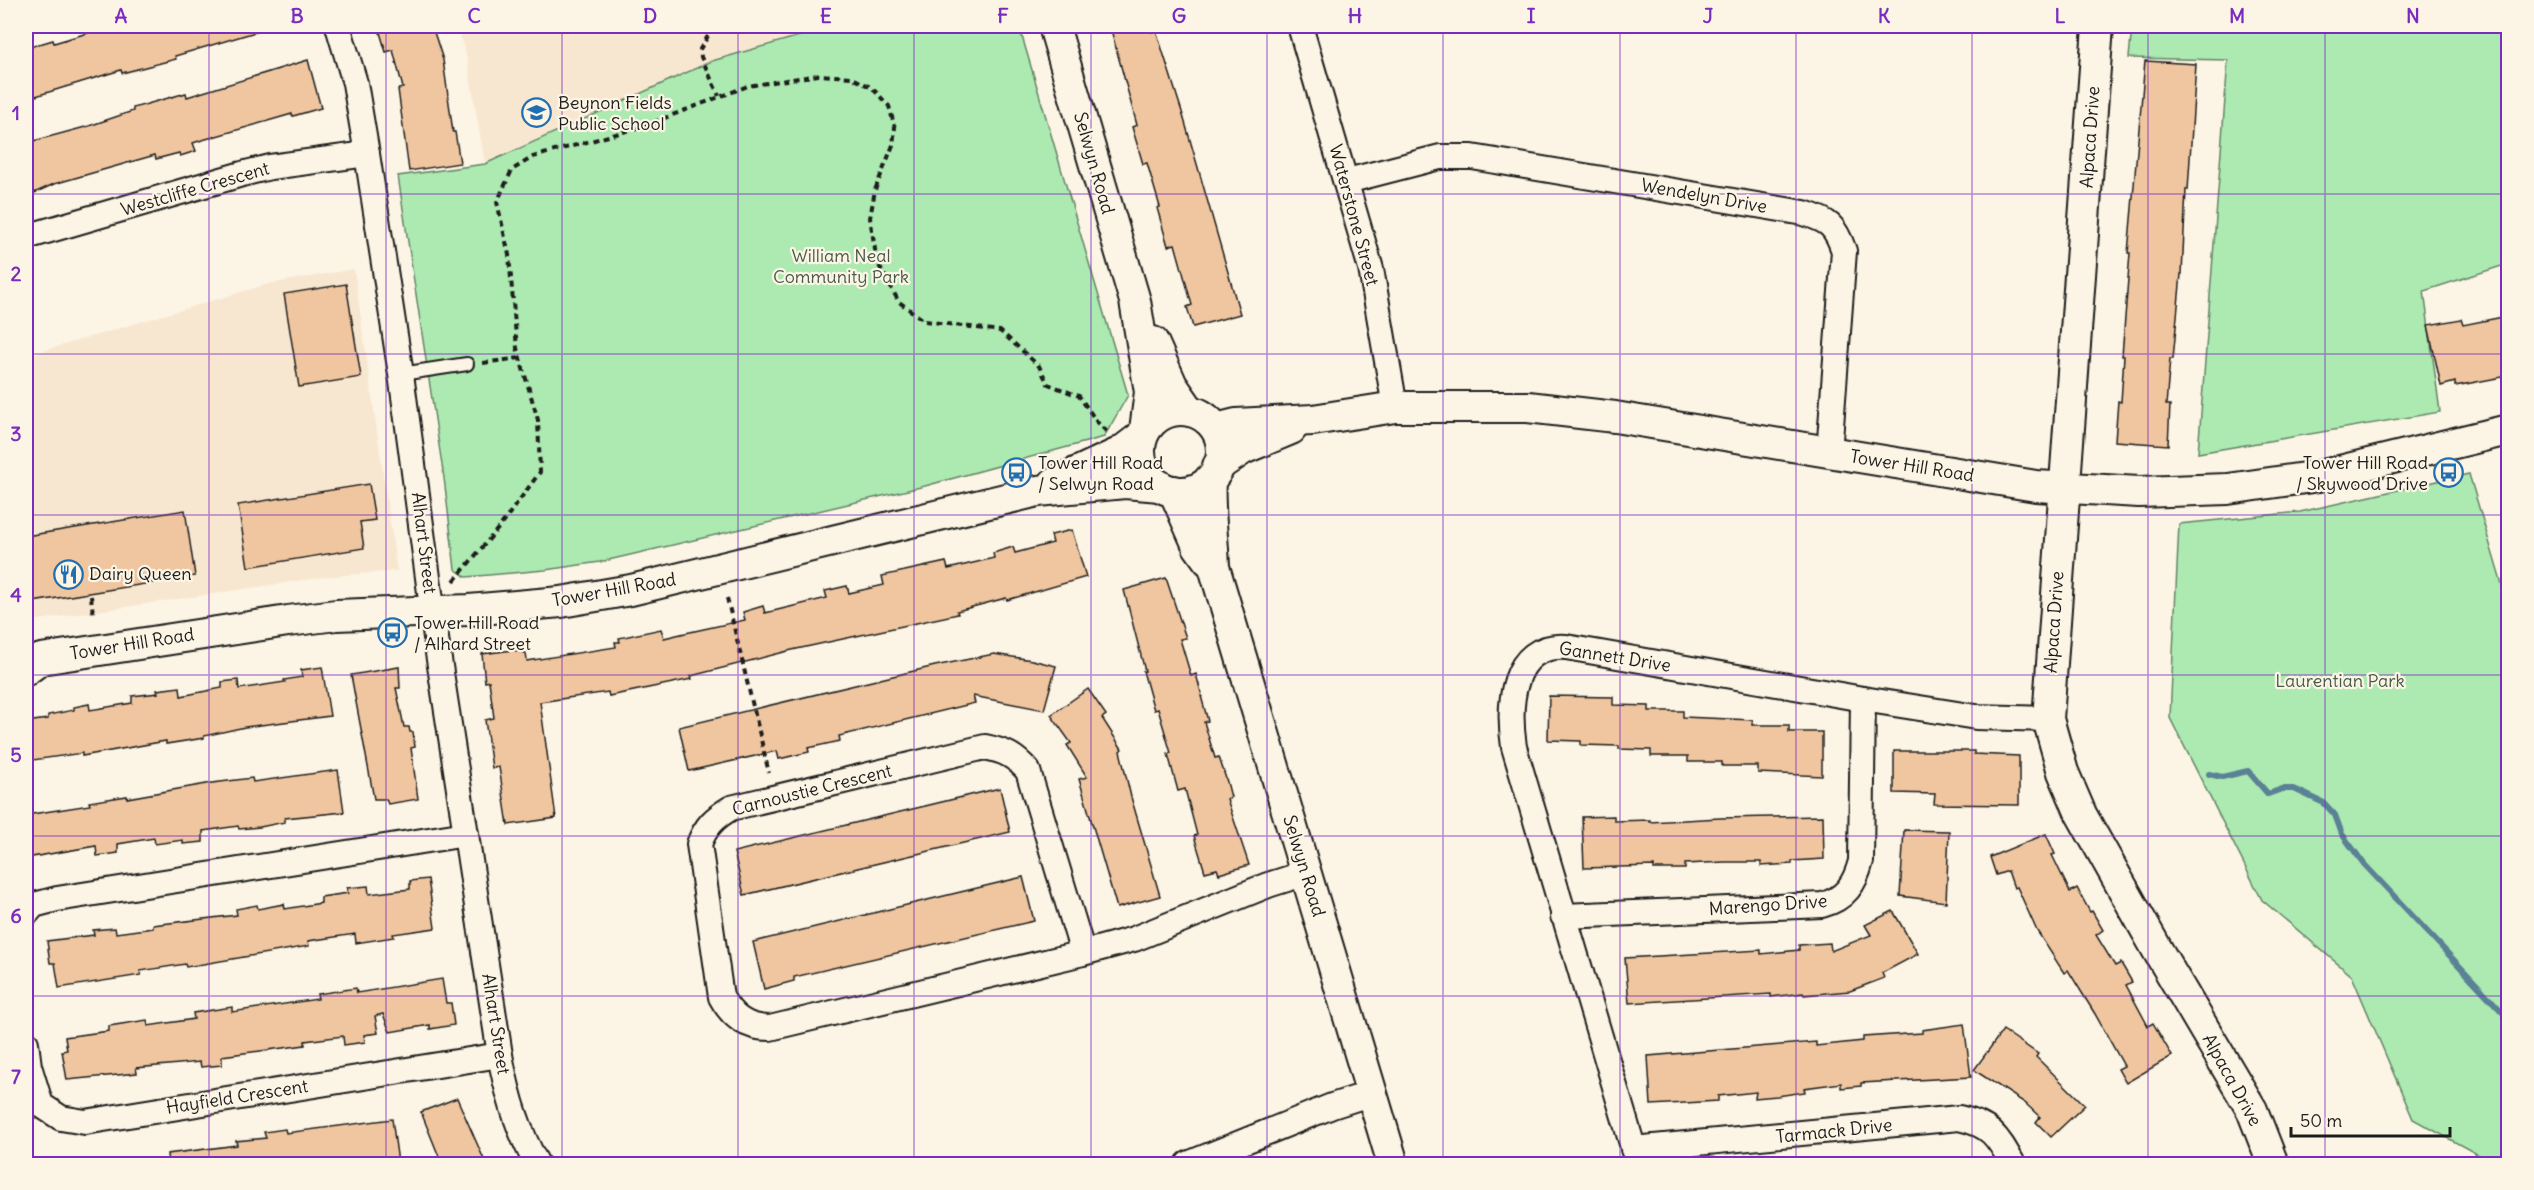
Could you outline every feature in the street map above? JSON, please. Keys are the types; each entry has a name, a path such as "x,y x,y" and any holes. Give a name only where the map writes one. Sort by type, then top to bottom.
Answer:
{"street":[{"name":"Alhart Street","path":"338,26 355,83 367,154 401,374 432,610 500,1055 506,1087 517,1121 537,1164"},
{"name":"Selwyn Road","path":"1054,26 1135,302 1150,392 1144,433"},
{"name":"Waterstone Street","path":"1300,26 1371,269 1395,407"},
{"name":"Alpaca Drive","path":"2098,26 2048,719 2062,772 2081,814 2158,951 2252,1110 2273,1164"},
{"name":"Westcliffe Crescent","path":"26,237 270,167 367,154"},
{"name":"Wendelyn Drive","path":"1347,181 1440,158 1472,158 1804,213 1826,220 1838,234 1844,251 1829,453"},
{"name":"Selwyn Road","path":"1135,302 1172,385 1190,411"},
{"name":"Tower Hill Road","path":"1216,429 1236,424 1313,420 1395,407 1528,407 1615,417 2036,486 2139,492 2190,491 2263,484 2359,467 2508,430"},
{"path":"1177,410 1190,411 1209,421 1216,429 1221,454 1214,473 1193,489 1167,488 1144,469 1140,458 1144,433 1154,420 1165,413 1177,410"},
{"name":"Tower Hill Road","path":"1214,473 1243,448 1313,420"},
{"name":"Tower Hill Road","path":"1038,491 1121,452 1144,433"},
{"name":"Selwyn Road","path":"1214,473 1208,507 1213,537 1214,567 1393,1164"},
{"name":"Tower Hill Road","path":"31,661 336,615 469,610 561,602 631,590 1038,491 1125,483 1167,488"},
{"name":"Selwyn Road","path":"1167,488 1198,546 1214,567"},
{"name":"Gannett Drive","path":"1635,1157 1517,759 1511,730 1512,707 1516,681 1522,666 1537,653 1553,646 1566,647 1976,717 2048,719"},
{"name":"Marengo Drive","path":"1563,916 1822,905 1835,902 1856,879 1860,861 1863,699"},
{"name":"Carnoustie Crescent","path":"1083,953 1028,771 1019,760 1007,752 985,747 731,808 714,818 704,831 699,844 722,997 727,1008 734,1015 743,1023 756,1028 770,1028 1083,953 1134,939 1268,885 1306,873"},
{"path":"26,914 34,905 57,899 466,834"},
{"name":"Hayfield Crescent","path":"26,1043 29,1066 41,1105 61,1118 85,1122 500,1055"},
{"path":"1188,1164 1332,1106 1372,1093"},
{"name":"Tarmack Drive","path":"1635,1157 1959,1118 1979,1123 1995,1136 2013,1164"}],"lane":[{"path":"401,374 467,364"}],"path":[{"path":"708,36 700,49 701,57 719,96"},
{"path":"454,580 501,525 540,472 538,420 517,348 509,255 496,202 512,170 533,157 640,127 719,96 766,82 818,75 851,77 872,88 889,106 895,128 893,145 875,190 870,218 877,262 899,302 925,321 1000,331 1040,366 1048,384 1079,396 1097,422 1113,437"},
{"path":"467,364 520,358"},
{"path":"91,596 93,614"},
{"path":"727,598 769,773"}],"shaded area":[{"name":"Beynon Fields Public School","path":"457,26 834,26 712,61 485,164 467,59"},
{"path":"354,269 397,571 324,577 26,622 26,356 268,284"}],"green space":[{"name":"William Neal Community Park","path":"834,26 1019,26 1128,395 1104,437 925,486 600,562 545,570 466,577 455,569 444,478 398,176 485,164 712,61"},
{"path":"2132,26 2508,26 2508,264 2424,291 2440,412 2198,453 2228,60 2129,58"},
{"name":"Laurentian Park","path":"2469,474 2508,605 2508,1164 2495,1164 2413,1119 2352,976 2262,900 2170,718 2179,524 2300,512"}],"building":[{"path":"111,26 261,26 262,30 175,56 176,59 122,73 121,70 26,99 26,48 53,40 54,43"},
{"path":"378,26 432,26 443,60 453,132 455,132 460,163 409,171 398,89 403,88 393,50 386,52"},
{"path":"1110,26 1150,26 1152,32 1156,30 1240,314 1193,327 1187,307 1192,305 1175,244 1168,246 1157,208 1160,207 1147,163 1143,164 1132,127 1137,125"},
{"path":"308,60 321,108 293,116 292,114 193,143 196,151 180,156 179,153 156,159 155,155 54,184 32,194 32,192 26,193 26,143 89,126 133,111 133,108 186,93 187,97"},
{"path":"2145,61 2196,64 2182,274 2166,405 2170,405 2168,445 2115,441 2118,401 2121,402 2130,253 2128,253"},
{"path":"346,284 361,377 299,387 284,294"},
{"path":"2508,316 2508,376 2455,386 2455,382 2441,386 2428,325 2461,319 2463,325"},
{"path":"369,484 375,520 360,522 364,548 248,567 238,505"},
{"path":"185,510 195,576 26,603 26,536"},
{"path":"1072,530 1086,577 1007,600 1006,598 957,611 958,614 792,650 691,676 692,679 609,696 608,692 540,702 556,818 508,825 499,767 492,768 485,720 494,718 489,681 485,682 482,654 513,650 526,653 527,661 616,647 615,642 620,642 619,638 661,629 664,638 745,620 743,612 763,606 765,613 827,598 825,591 847,586 849,593 884,585 882,576 946,562 948,569 994,558 993,553 1013,547 1015,553 1053,543 1051,535"},
{"path":"1166,578 1186,638 1180,639 1191,676 1196,674 1202,696 1208,721 1204,722 1215,758 1219,757 1227,782 1231,797 1227,799 1249,865 1219,874 1217,869 1205,872 1194,836 1197,835 1185,789 1178,791 1168,754 1171,753 1158,709 1154,710 1124,590"},
{"path":"994,654 1056,666 1044,710 973,696 975,703 839,736 840,741 808,748 809,752 779,759 777,751 689,771 679,727"},
{"path":"322,667 330,716 245,727 204,736 204,738 166,744 166,741 82,756 82,753 26,761 26,722 48,719 48,715 74,710 74,707 89,704 90,710 132,703 132,696 158,693 157,690 180,687 181,696 222,688 222,682 238,680 239,689 285,682 284,680 302,677 301,670"},
{"path":"399,667 400,688 396,688 404,727 409,727 410,732 413,732 415,747 411,748 418,799 388,804 386,799 374,799 351,675"},
{"path":"1088,689 1106,715 1102,718 1122,749 1120,751 1131,797 1160,896 1117,908 1079,779 1087,777 1067,745 1071,743 1051,715"},
{"path":"1549,696 1613,697 1613,705 1649,706 1649,711 1683,711 1683,717 1753,720 1753,725 1789,725 1789,732 1822,732 1822,776 1758,773 1758,766 1722,766 1722,762 1688,762 1688,756 1651,756 1651,750 1581,745 1581,741 1548,740"},
{"path":"1894,751 1974,751 1974,754 2019,756 2019,805 1934,804 1935,794 1894,793"},
{"path":"338,770 344,812 285,818 285,822 260,827 239,829 238,826 203,831 203,842 183,844 183,840 155,844 154,838 118,844 118,853 97,856 96,846 26,858 26,815 90,805 89,802 127,796 127,798 212,783 252,778 253,782"},
{"path":"1000,788 1010,832 744,895 734,852"},
{"path":"1614,816 1614,821 1650,820 1650,822 1823,816 1824,859 1761,866 1761,862 1685,864 1685,869 1654,869 1654,866 1584,868 1582,817"},
{"path":"1904,830 1949,831 1946,902 1900,896"},
{"path":"2046,834 2055,854 2052,855 2070,892 2077,888 2090,912 2092,911 2103,930 2096,935 2115,966 2121,963 2132,982 2126,985 2148,1026 2153,1023 2172,1056 2126,1083 2118,1069 2124,1066 2095,1014 2068,970 2064,973 2037,931 2017,887 2014,888 2008,871 1996,875 1990,857"},
{"path":"1023,877 1034,921 794,977 794,981 764,989 753,942"},
{"path":"428,879 435,928 393,934 394,937 356,943 355,934 308,941 309,946 186,967 185,964 140,971 141,975 59,988 55,963 50,963 47,941 94,935 93,930 115,928 116,933 153,928 153,925 237,915 236,909 257,905 258,909 284,904 285,909 321,903 321,897 348,893 347,888 368,886 369,894 410,889 410,881"},
{"path":"1893,911 1918,954 1882,973 1884,978 1850,991 1629,1003 1625,958 1761,950 1761,954 1799,950 1799,945 1830,943 1831,951 1871,935 1865,925"},
{"path":"442,979 446,1003 451,1003 454,1025 430,1029 430,1025 390,1032 383,1014 375,1016 378,1033 364,1035 365,1042 344,1045 343,1036 305,1041 305,1045 222,1056 222,1065 201,1067 200,1062 136,1068 137,1073 67,1080 62,1051 67,1050 65,1037 109,1031 109,1026 147,1020 148,1026 194,1019 193,1013 232,1007 232,1012 318,999 317,994 356,988 357,993"},
{"path":"1964,1024 1971,1077 1861,1083 1861,1086 1841,1088 1841,1083 1804,1088 1805,1092 1777,1096 1755,1098 1756,1092 1718,1096 1718,1101 1651,1105 1648,1056 1816,1042 1816,1046 1863,1041 1863,1037 1922,1033 1922,1030"},
{"path":"2003,1030 2038,1054 2036,1057 2085,1105 2051,1137 2036,1122 2040,1117 2025,1103 1974,1070"},
{"path":"457,1098 486,1164 442,1164 421,1112"},
{"path":"392,1119 398,1162 168,1164 167,1154 237,1145 236,1141 266,1138 264,1132 285,1129 286,1133"}],"waterway":[{"path":"2209,774 2222,777 2248,771 2268,794 2282,789 2294,789 2324,803 2335,815 2342,834 2364,864 2508,1018"}],"place":[{"name":"Beynon Fields Public School","path":"537,113"},
{"name":"Tower Hill Road / Selwyn Road","path":"1017,473"},
{"name":"Tower Hill Road / Skywood Drive","path":"2449,473"},
{"name":"Dairy Queen","path":"68,574"},
{"name":"Tower Hill Road / Alhard Street","path":"393,633"}]}
